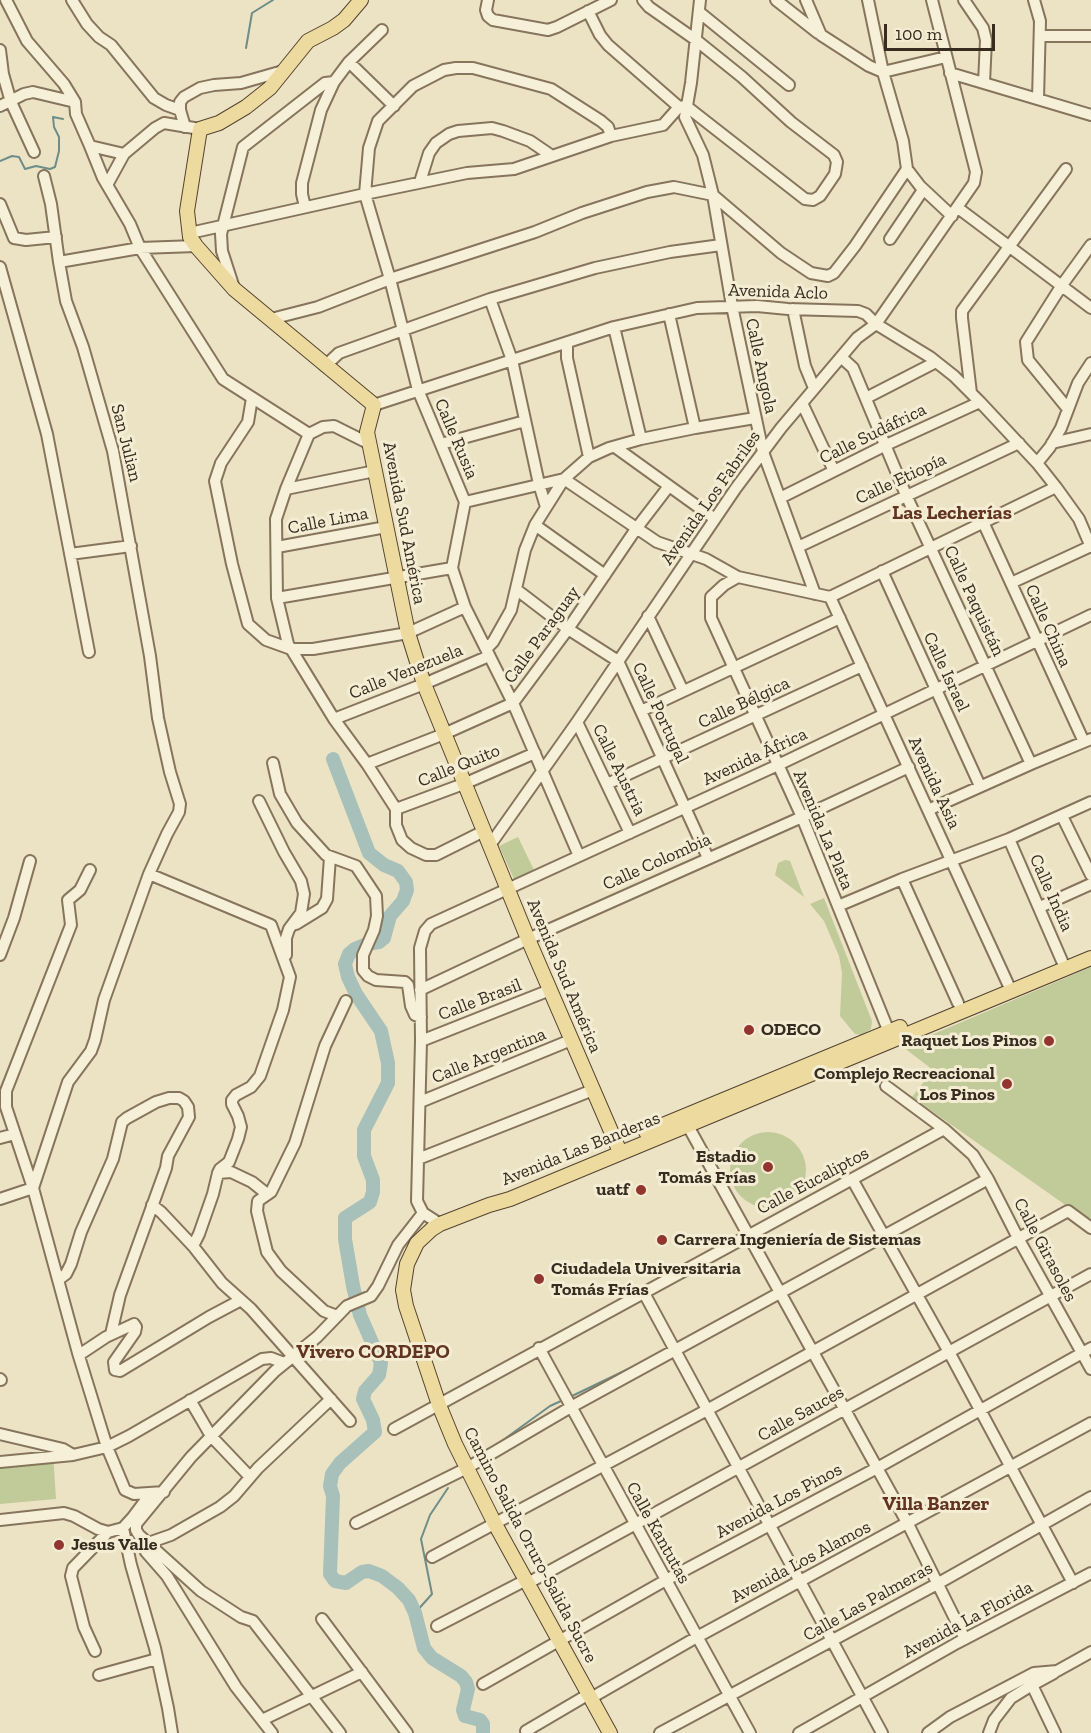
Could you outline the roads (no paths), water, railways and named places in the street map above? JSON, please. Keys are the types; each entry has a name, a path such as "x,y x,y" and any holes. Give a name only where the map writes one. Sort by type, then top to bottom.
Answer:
{"main road":[{"path":"360,0 344,20 308,41 270,88 246,107 219,123 200,129 187,211 193,240 234,289 374,405"},
{"name":"Avenida Sud América","path":"374,405 367,432 408,633 424,684 528,939 618,1148"},
{"name":"Avenida Las Banderas","path":"618,1148 688,1126 958,1004 1091,949"},
{"name":"Avenida Las Banderas","path":"489,1205 510,1199 618,1148 890,1036 1091,958"},
{"name":"Camino Salida Oruro-Salida Sucre","path":"489,1205 440,1224 417,1243 407,1264 403,1284 406,1306 439,1405 467,1468 495,1524 610,1733"}],"street":[{"path":"6,0 27,41 64,84 75,102 76,114 90,146 140,248 223,379 309,434"},
{"path":"72,0 87,24 99,37 111,45 154,98 180,110"},
{"path":"488,0 486,10 488,16 493,20 548,30 611,0"},
{"path":"588,11 608,45 682,107 805,199 813,200 820,196 835,174 837,162 834,155 792,122 742,76 649,7 643,0"},
{"name":"Calle Angola","path":"700,0 691,83 682,107 687,123 703,154 713,195 732,306 763,452 815,594"},
{"path":"776,0 821,35 869,66 883,72 946,57"},
{"path":"806,0 821,35"},
{"path":"868,0 883,72 903,141 907,169 923,190 1010,247 1091,308"},
{"path":"932,0 950,73 1091,115"},
{"path":"964,0 983,28 986,40 984,83"},
{"path":"1034,0 1040,21 1041,36 1038,99"},
{"path":"699,12 789,85"},
{"path":"305,207 302,183 321,110 334,82 349,62 382,30"},
{"path":"1041,36 1091,36"},
{"path":"0,50 3,74 11,102 34,152"},
{"path":"349,62 394,106"},
{"path":"365,194 369,148 378,121 413,86 444,70 473,68 536,83 551,89 601,121 608,127 611,136"},
{"path":"185,127 180,110 180,102 184,97 200,88 241,83 283,71"},
{"name":"Avenida Los Fabriles","path":"490,845 763,452 857,338 876,324 974,183 975,172 950,73"},
{"path":"234,289 222,251 221,234 243,147 325,83 334,82"},
{"path":"0,106 33,92 75,102"},
{"path":"59,262 193,240 223,226 420,182 467,173 506,171 611,136 663,125 682,107"},
{"path":"107,184 124,154 155,128 164,123 200,129"},
{"path":"420,182 429,153 436,143 458,131 492,128 530,141 552,156"},
{"path":"90,146 124,154"},
{"path":"271,319 318,307 390,279 472,254 582,213 647,192 674,187 713,195 781,253 811,273 828,276 834,273 848,255 907,169"},
{"path":"971,393 962,311 1066,169"},
{"name":"San Julian","path":"33,1188 68,1082 91,1051 104,1000 149,874 179,812 180,804 158,718 155,683 113,451 83,347 66,301 51,204 44,176"},
{"path":"890,239 923,190"},
{"name":"Calle Rusia","path":"365,194 390,279 418,390 465,502 452,568 465,607 513,703 579,856"},
{"path":"0,204 14,238 26,240 56,237"},
{"path":"325,366 339,353 490,299 595,268 721,245"},
{"path":"1068,409 1028,360 1025,349 1026,342 1062,285 1091,245"},
{"path":"0,267 47,434 89,652"},
{"path":"490,299 512,360 546,507"},
{"name":"Avenida Aclo","path":"374,405 614,327 698,308 757,306 858,311 866,314 876,324 936,362 980,402 1037,463 1056,487 1080,519 1091,547"},
{"path":"793,309 805,366 814,388"},
{"path":"669,314 695,428"},
{"path":"614,327 641,440"},
{"path":"567,343 567,358 589,457"},
{"name":"Calle Paquistán","path":"841,357 853,368 906,495 1031,764"},
{"path":"866,398 936,362"},
{"path":"1037,463 1061,428 1078,383 1090,364"},
{"path":"252,398 248,422 221,463 215,481 232,564 248,624 266,640 291,649 313,649 408,633 465,607"},
{"name":"Calle Sudáfrica","path":"780,498 886,445 980,402"},
{"path":"802,403 834,471"},
{"path":"488,652 511,610 525,550 535,525 564,479 589,457 641,440 755,418"},
{"path":"441,444 525,421"},
{"path":"370,444 334,426 322,427 309,434 286,489 276,519 277,598 288,644 334,719 396,809 396,825 402,840 411,848 426,855 436,855 484,831"},
{"path":"1052,443 1091,434"},
{"name":"Calle Etiopía","path":"798,547 1019,443"},
{"path":"615,447 715,519"},
{"path":"286,489 375,471"},
{"path":"465,502 564,479 657,542 706,559 738,577 830,597 1056,487"},
{"name":"Calle Paraguay","path":"367,764 444,734 513,703 669,486"},
{"name":"Calle China","path":"984,522 1036,641 1087,741"},
{"path":"535,525 605,574"},
{"name":"Calle Lima","path":"277,547 386,527"},
{"path":"70,554 131,546"},
{"path":"1011,583 1091,547"},
{"path":"277,598 452,568"},
{"name":"Calle Israel","path":"882,571 980,786"},
{"name":"Avenida La Plata","path":"738,577 724,585 711,597 711,618 802,817 890,1036"},
{"name":"Calle Portugal","path":"517,590 568,629 618,661 708,858"},
{"name":"Avenida Asia","path":"830,597 1008,984"},
{"name":"Avenida África","path":"420,990 420,948 425,931 431,924 778,765 1091,615"},
{"path":"648,616 683,691"},
{"path":"641,711 840,618"},
{"name":"Calle Venezuela","path":"334,719 424,684 488,652"},
{"name":"Calle Bélgica","path":"607,784 862,666"},
{"name":"Calle Austria","path":"577,722 630,832"},
{"path":"928,810 1087,741"},
{"name":"Calle Quito","path":"396,809 466,783 535,753"},
{"path":"273,763 280,794 297,824 320,851 356,866 376,896 377,916 374,930 363,955 363,970 376,980 405,982 408,985 411,1006 415,1015 421,1017"},
{"name":"Calle Colombia","path":"420,990 909,767"},
{"path":"259,801 301,881 304,894 301,913 290,927 286,938 286,964"},
{"path":"838,906 1009,839 1091,802"},
{"path":"1062,816 1091,875"},
{"name":"Calle India","path":"1009,839 1062,961"},
{"path":"290,927 322,908 327,899 330,857"},
{"path":"0,955 14,918 30,861"},
{"path":"90,870 80,890 68,900 71,925 3,1095 33,1188 107,1447 125,1490 134,1494 164,1492"},
{"path":"149,874 271,925 290,977 283,1010 256,1082 232,1100 241,1128 230,1162 220,1168 213,1194 193,1246"},
{"path":"902,879 958,1004"},
{"path":"1040,906 1091,884"},
{"path":"420,990 417,1201 423,1213 440,1224"},
{"name":"Calle Brasil","path":"421,1041 550,990"},
{"path":"337,1316 324,1311 282,1271 267,1252 257,1211 258,1201 271,1192 295,1143 325,1046 346,1001"},
{"name":"Calle Argentina","path":"420,1102 572,1040"},
{"name":"Calle Girasoles","path":"886,1086 944,1129 973,1155 1050,1295 1087,1350 1091,1369"},
{"path":"418,1160 593,1090"},
{"path":"58,1280 66,1274 71,1264 81,1232 113,1159 122,1122 156,1102 179,1098 184,1101 188,1107 189,1117 171,1148 120,1295 111,1334"},
{"path":"688,1126 908,1524 965,1638"},
{"name":"Calle Eucaliptos","path":"394,1429 944,1129"},
{"path":"0,1138 15,1134"},
{"path":"218,1173 231,1172 252,1182 267,1194"},
{"path":"852,1179 885,1235 1074,1583"},
{"path":"356,1523 467,1468 571,1407 988,1179"},
{"path":"0,1199 33,1188"},
{"path":"152,1206 161,1212 193,1246 222,1283 241,1300 289,1360 350,1420"},
{"path":"432,1557 706,1410 1068,1211 1091,1228"},
{"path":"340,1733 254,1621 241,1617 201,1591 148,1543 136,1530 136,1524 191,1457 289,1360 352,1304 371,1296 398,1245 423,1213"},
{"name":"Calle Sauces","path":"436,1626 527,1582 1091,1274"},
{"path":"644,1293 882,1733"},
{"path":"79,1355 111,1334 134,1324 135,1332 114,1362 115,1370 120,1371 241,1300"},
{"name":"Calle Kantutas","path":"539,1348 750,1733"},
{"name":"Avenida Los Pinos","path":"483,1684 768,1524 877,1468 1087,1350"},
{"path":"0,1462 73,1455 107,1447 262,1359 289,1360"},
{"path":"148,1543 171,1535 220,1507 234,1496 250,1477 331,1399"},
{"path":"190,1400 211,1436 250,1477"},
{"name":"Avenida Los Alamos","path":"526,1731 1091,1423"},
{"path":"0,1434 63,1449 73,1455"},
{"path":"0,1520 64,1513 108,1532 123,1528 151,1493"},
{"name":"Calle Las Palmeras","path":"660,1733 833,1641 1091,1497"},
{"path":"123,1528 157,1659 172,1733"},
{"path":"95,1651 84,1628 71,1576 73,1569 108,1532"},
{"path":"148,1543 146,1552 166,1576 236,1687 272,1733"},
{"name":"Avenida La Florida","path":"799,1733 965,1638 1091,1573"},
{"path":"322,1619 407,1733"},
{"path":"989,1733 994,1720 1011,1698 1091,1652"},
{"path":"99,1676 157,1659"},
{"path":"262,1720 362,1672"},
{"path":"928,1733 950,1717 1034,1672 1055,1672"},
{"path":"1032,1685 1052,1731"}],"waterway":[{"path":"246,48 252,13 273,0"},
{"path":"0,161 12,156 19,157 25,169 36,166 50,169 55,167 59,151 59,137 54,127 53,117 63,119"},
{"path":"333,759 369,853 384,865 398,871 406,882 407,890 403,901 390,916 384,938 379,942 355,949 349,954 345,964 356,994 381,1031 388,1063 388,1083 364,1130 364,1156 373,1180 370,1202 345,1218 345,1239 360,1315 381,1363 379,1375 365,1391 363,1399 373,1420 375,1432 340,1463 332,1474 330,1574 335,1581 346,1583 362,1572 369,1571 382,1576 398,1588 409,1600 415,1613 424,1648 432,1658 461,1676 466,1682 468,1689 463,1710 465,1716 480,1720 483,1724 483,1733"},
{"path":"572,1396 647,1360"},
{"path":"499,1443 550,1406 561,1401"},
{"path":"415,1613 432,1594 421,1539 430,1515 448,1488"}],"place":[{"name":"ODECO","path":"749,1030"},
{"name":"Raquet Los Pinos","path":"1049,1041"},
{"name":"Complejo Recreacional Los Pinos","path":"1007,1084"},
{"name":"Estadio Tomás Frías","path":"768,1167"},
{"name":"uatf","path":"641,1190"},
{"name":"Carrera Ingeniería de Sistemas","path":"662,1240"},
{"name":"Ciudadela Universitaria Tomás Frías","path":"539,1279"},
{"name":"Jesus Valle","path":"59,1545"}],"district":[{"name":"Las Lecherías","path":"952,513"},
{"name":"Vivero CORDEPO","path":"373,1352"},
{"name":"Villa Banzer","path":"936,1504"}]}
